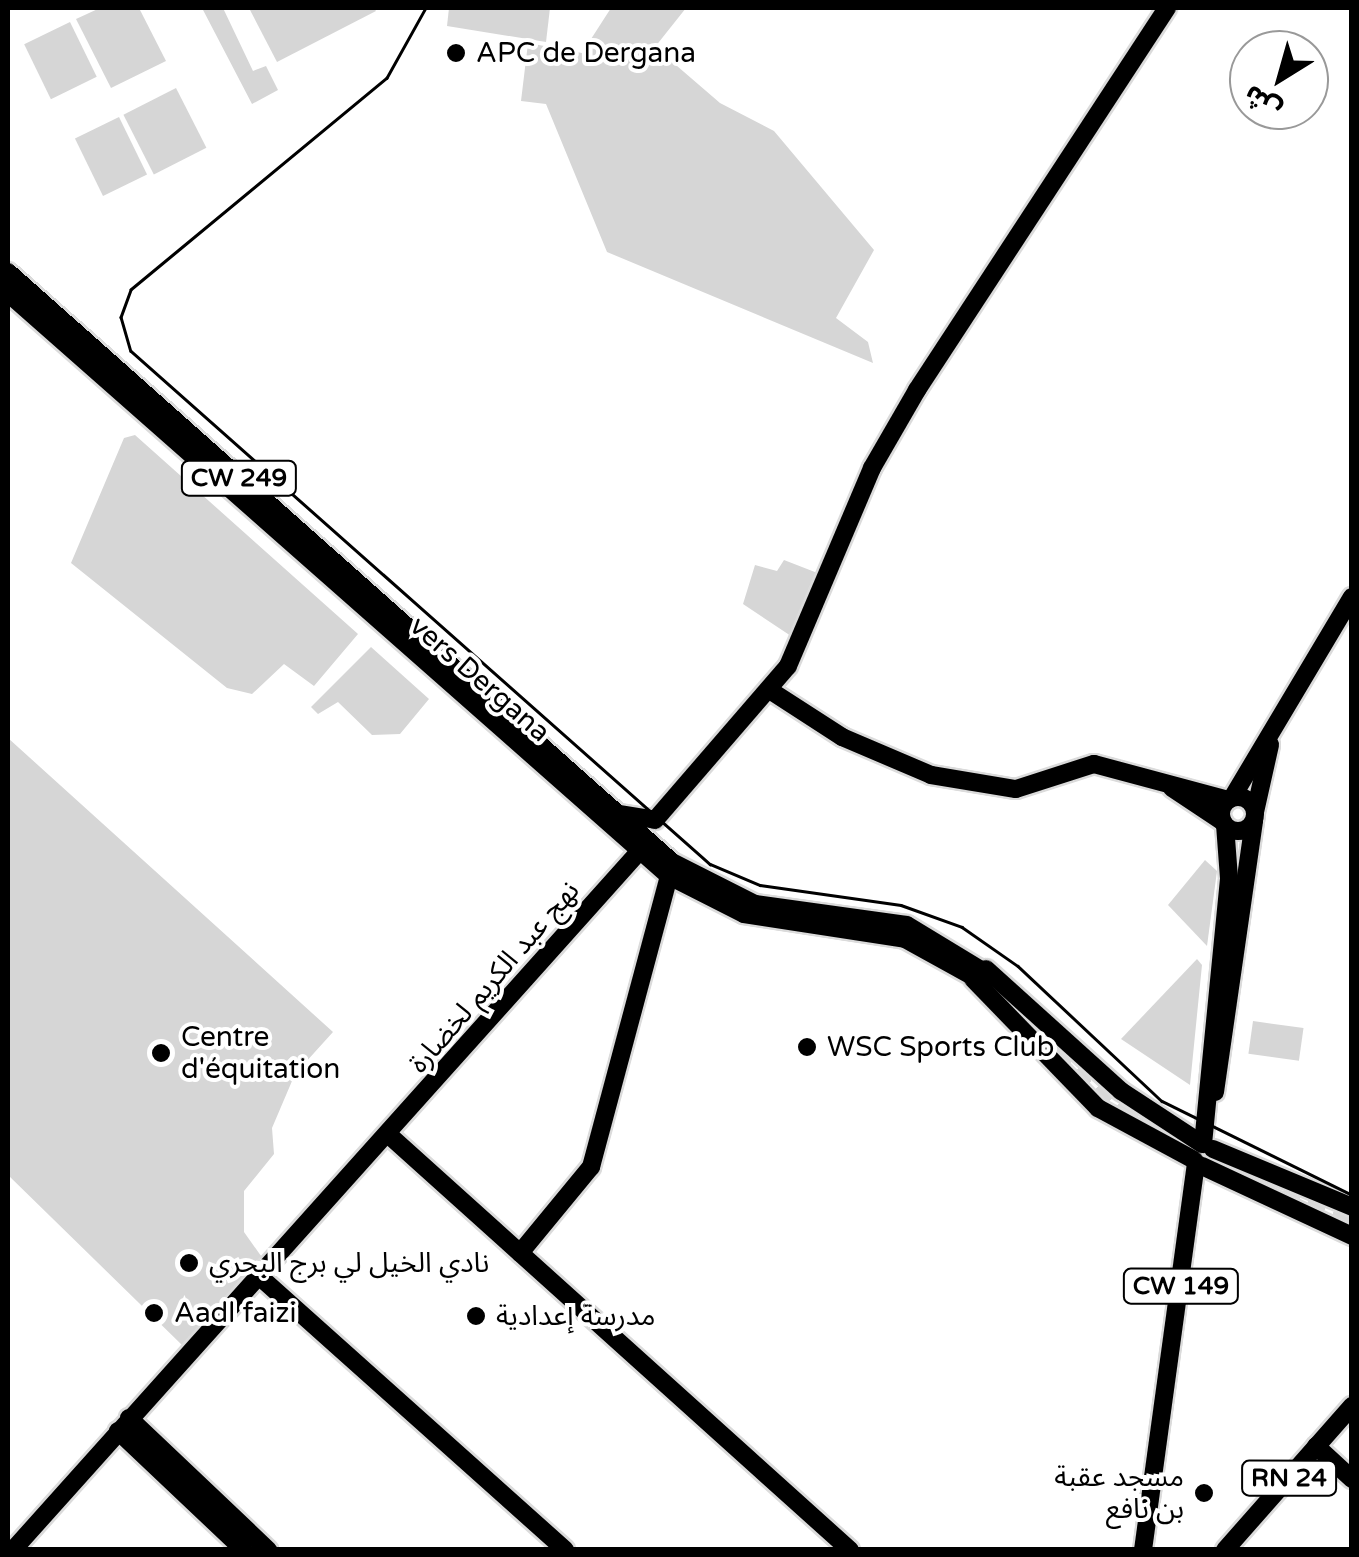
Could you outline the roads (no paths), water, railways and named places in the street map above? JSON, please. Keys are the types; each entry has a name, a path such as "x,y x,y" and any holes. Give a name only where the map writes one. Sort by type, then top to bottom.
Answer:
{"main road":[{"path":"655,820 771,691 820,608 902,415 1166,8"},
{"name":"CW 249","path":"8,272 327,568"},
{"name":"vers Dergana","path":"8,293 327,568 638,853 669,876 744,914 877,932 963,960 988,980"},
{"path":"1195,1195 1220,1005 1229,878 1224,823 1230,799 1352,596"},
{"path":"440,670 662,854 731,897 892,921 963,960 1122,1091 1186,1131 1198,1158 1195,1195"},
{"path":"771,691 842,737 931,775 1016,789 1094,764 1230,799 1254,816"},
{"path":"1220,1005 1272,724"},
{"path":"1159,780 1224,823 1243,831 1254,816"},
{"path":"609,810 655,820"},
{"path":"655,820 662,854"},
{"name":"نهج عبد الكريم لخضارة","path":"13,1550 390,1136 638,853"},
{"path":"520,1253 591,1166 669,876"},
{"path":"963,960 1098,1108 1198,1158 1237,1188 1352,1236"},
{"path":"1186,1131 1198,1158"},
{"path":"390,1136 850,1550"},
{"path":"1198,1158 1252,1166 1352,1207"},
{"path":"1237,1188 1238,1171 1252,1166"},
{"name":"CW 149","path":"1144,1550 1195,1195"},
{"path":"260,1276 565,1550"},
{"name":"RN 24","path":"1225,1550 1352,1406"},
{"path":"124,1424 244,1550"},
{"path":"124,1424 268,1550"},
{"path":"1316,1446 1352,1479"}],"tunnel":[{"path":"998,996 1133,1121"},
{"path":"1125,1104 1188,1143"},
{"path":"1211,1155 1352,1219"}],"tram line":[{"path":"426,8 387,78 131,290 121,317 131,351 710,864 760,885 901,905 962,927 1018,966 1162,1101 1352,1195"}],"place":[{"name":"APC de Dergana","path":"456,53"},
{"name":"WSC Sports Club","path":"807,1047"},
{"name":"Centre d'équitation","path":"161,1053"},
{"name":"نادي الخيل لي برج البحري","path":"189,1263"},
{"name":"Aadl faizi","path":"154,1313"},
{"name":"مدرسة إعدادية","path":"476,1316"},
{"name":"مسجد عقبة بن نافع","path":"1204,1493"}]}
